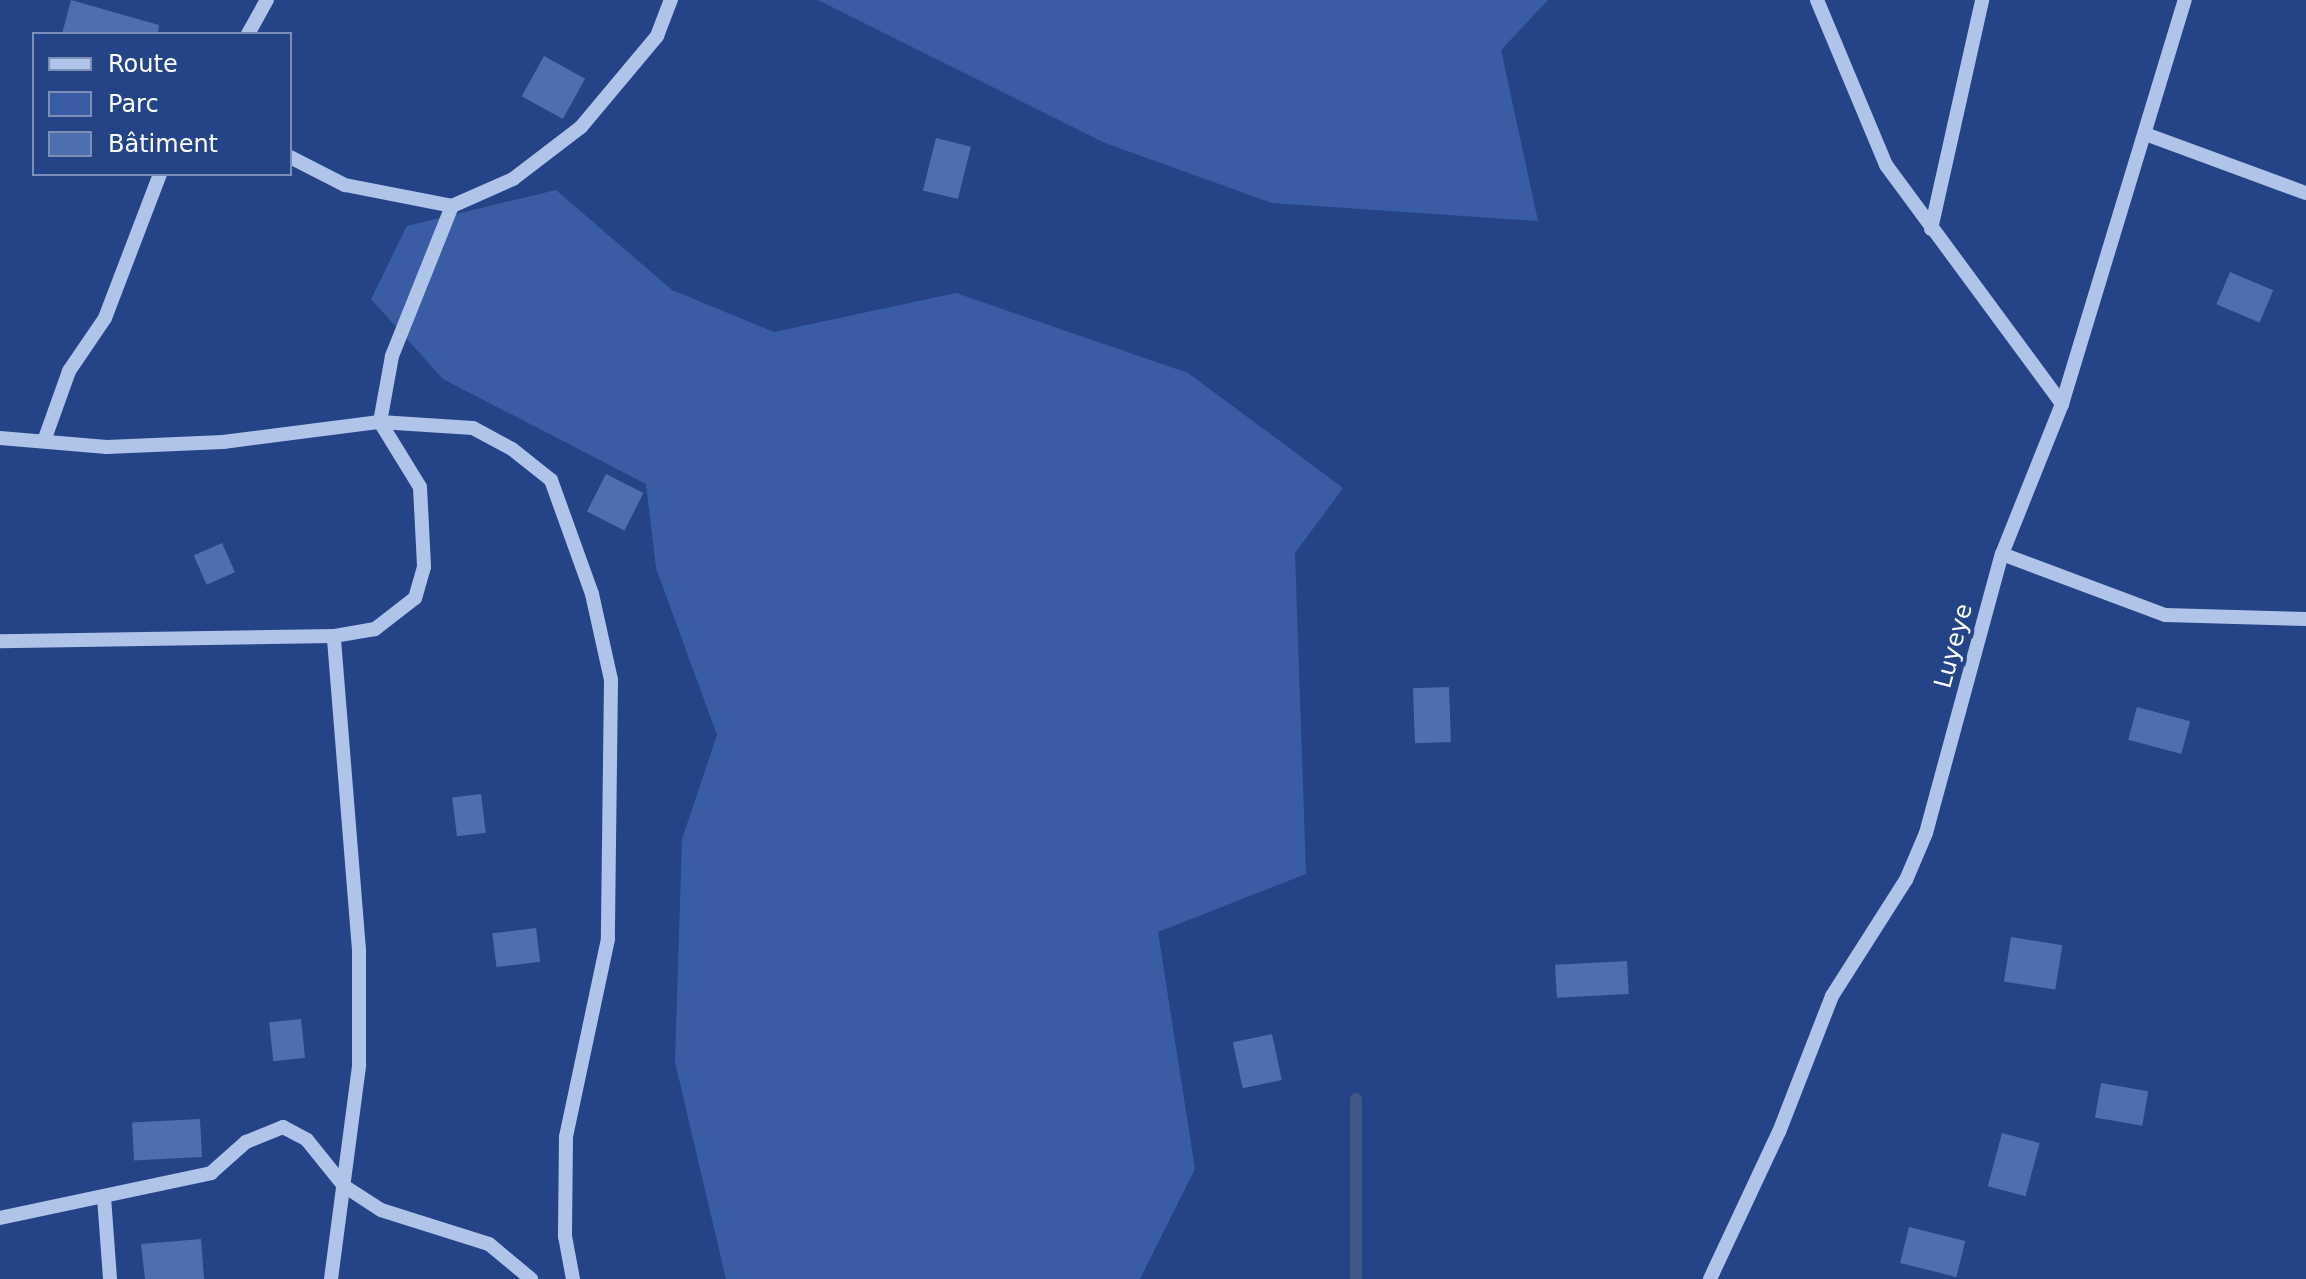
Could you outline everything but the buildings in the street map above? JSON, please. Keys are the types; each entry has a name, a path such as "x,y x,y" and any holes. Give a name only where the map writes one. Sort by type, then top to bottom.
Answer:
{"street":[{"path":"249,32 267,0"},
{"path":"292,158 345,185 452,206 513,179 581,127 657,36 671,0"},
{"path":"1817,0 1886,165 2062,404"},
{"path":"1931,229 1982,0"},
{"name":"Luyeye","path":"1710,1279 1779,1132 1832,996 1906,880 1926,833 2002,554 2062,404 2148,135 2185,0"},
{"path":"2148,135 2306,193"},
{"path":"44,441 69,371 105,318 159,176"},
{"path":"0,641 334,636 375,629 399,615 415,598 424,567 420,487 380,422 392,356 452,206"},
{"path":"0,438 107,447 223,442 380,422 473,428 512,449 551,480 592,594 611,680 608,939 566,1137 565,1236 573,1279"},
{"path":"2002,554 2165,615 2306,619"},
{"path":"331,1279 359,1065 359,950 334,636"},
{"path":"0,1218 211,1173 246,1142 283,1127 307,1140 344,1186 381,1210 489,1244 531,1279"},
{"path":"104,1197 110,1279"}],"green space":[{"path":"818,0 1548,0 1501,50 1538,221 1272,203 1105,143"},
{"path":"556,190 672,290 774,332 956,293 1188,373 1343,488 1295,553 1306,874 1158,932 1195,1169 1140,1279 726,1279 675,1062 682,839 717,735 656,568 646,484 443,379 371,299 407,226"}],"waterway":[{"path":"1356,1099 1356,1279"}]}
